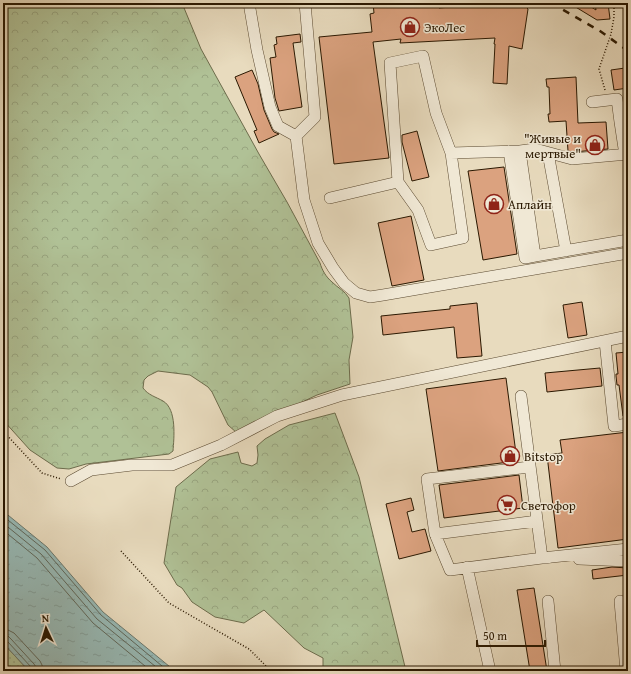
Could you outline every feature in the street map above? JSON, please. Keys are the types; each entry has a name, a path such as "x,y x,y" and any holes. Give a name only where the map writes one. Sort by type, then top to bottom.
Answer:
{"street":[{"path":"249,3 257,50 270,106 278,126 296,136"},
{"path":"296,136 315,117 305,3"},
{"path":"424,56 436,113 451,153 463,238 431,245 418,210 398,182 390,63 424,56"},
{"path":"451,153 535,149 572,159 626,154 624,121 617,99 592,102"},
{"path":"296,136 304,200 318,243 344,283 356,292 370,297 628,253"},
{"path":"515,151 526,258 628,240"},
{"path":"548,153 566,251"},
{"path":"330,198 398,182"},
{"path":"71,481 91,470 132,465 172,465 222,445 277,416 342,395 628,336"},
{"path":"605,341 614,426 628,424"},
{"path":"521,396 542,558"},
{"path":"530,467 428,479 435,534 450,570 628,549"},
{"path":"435,534 537,521"},
{"path":"542,558 628,561"},
{"path":"467,567 490,671"},
{"path":"548,601 556,671"},
{"path":"620,601 626,671"}],"path":[{"path":"607,100 599,69 611,34 614,17 614,3"},
{"path":"3,431 42,473 71,481"},
{"path":"121,551 169,604 250,649 272,671"}],"green space":[{"path":"3,3 182,3 201,49 287,202 323,271 326,276 349,298 353,337 349,360 350,384 317,395 237,433 228,425 212,392 208,387 190,375 158,371 148,376 144,380 143,388 150,394 163,401 171,410 174,424 174,439 173,451 169,454 86,464 69,469 57,468 30,450 3,420"},
{"path":"335,413 359,477 406,671 323,671 323,658 304,648 264,610 244,623 215,617 192,602 182,588 177,585 164,563 176,487 210,459 238,452 241,463 252,466 257,463 257,446 265,439 289,425"},
{"path":"3,643 29,671 3,671"}],"water":[{"path":"3,511 47,547 103,612 175,671 29,671 3,643"}],"building":[{"path":"373,3 439,3 439,8 500,3 526,3 526,7 528,9 522,49 509,46 507,84 493,83 495,38 400,43 401,39 373,42 389,158 334,164 319,37 372,32 370,14 374,13"},
{"path":"569,3 585,3 596,10 595,3 608,3 610,19 597,20"},
{"path":"300,34 301,42 293,43 302,107 279,111 275,98 270,58 276,57 274,45 277,44 276,37"},
{"path":"625,68 626,73 628,73 628,88 614,90 611,70"},
{"path":"252,70 258,84 264,110 272,129 274,132 279,134 259,143 254,131 257,130 235,77"},
{"path":"576,77 578,123 606,122 608,149 573,152 568,151 566,121 549,122 549,87 547,87 546,79"},
{"path":"417,131 429,177 412,181 402,142 402,135"},
{"name":"Аплайн","path":"504,167 517,254 483,260 468,171"},
{"path":"411,216 424,280 392,286 378,223"},
{"path":"582,302 587,335 568,338 563,305"},
{"path":"477,303 482,356 457,358 454,327 383,335 381,316 450,309 450,306"},
{"path":"628,352 628,415 623,416 619,385 617,385 616,376 616,374 618,374 616,353"},
{"path":"600,368 602,386 547,392 545,373"},
{"path":"506,378 517,461 438,471 426,389"},
{"path":"628,432 628,539 558,548 547,455 562,453 560,440"},
{"path":"519,475 523,508 444,518 439,485"},
{"path":"411,498 414,510 407,512 412,532 425,529 431,551 399,559 386,504"},
{"path":"612,567 628,568 628,575 593,579 592,570"},
{"path":"534,588 547,671 530,671 517,590"}],"railway":[{"path":"551,3 600,31 628,51"}],"place":[{"name":"ЭкоЛес","path":"410,27"},
{"name":"\"Живые и мертвые\"","path":"595,145"},
{"name":"Аплайн","path":"494,204"},
{"name":"Bitstop","path":"510,456"},
{"name":"Светофор","path":"507,505"}]}
